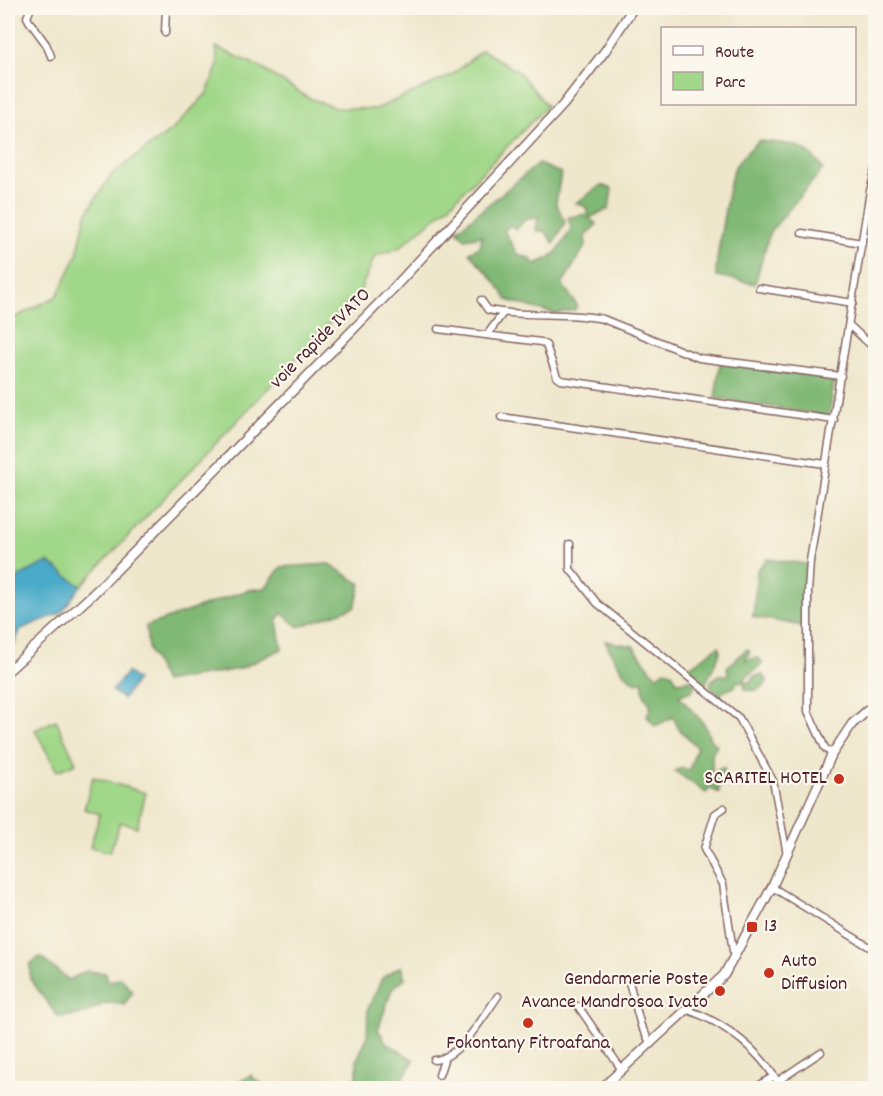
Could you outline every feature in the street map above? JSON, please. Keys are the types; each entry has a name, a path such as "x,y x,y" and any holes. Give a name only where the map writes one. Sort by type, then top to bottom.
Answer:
{"main road":[{"name":"voie rapide IVATO","path":"8,671 93,594 390,292 562,105 605,51 633,8"},
{"path":"602,1089 724,975 772,887 832,754 852,724 876,703"}],"street":[{"path":"31,8 29,21 46,44 51,56"},
{"path":"165,8 165,33"},
{"path":"832,754 825,748 808,711 808,593 825,464 876,169"},
{"path":"802,233 862,243"},
{"path":"759,288 853,303"},
{"path":"481,300 488,310 503,313 587,316 603,319 699,358 842,376"},
{"path":"487,335 503,313"},
{"path":"849,326 876,350"},
{"path":"438,329 546,345 557,377 561,380 834,420"},
{"path":"501,417 825,464"},
{"path":"570,544 570,569 597,603 739,718 773,781 787,854"},
{"path":"724,808 713,819 704,849 723,884 734,959"},
{"path":"772,887 876,951"},
{"path":"629,982 641,1026 651,1044"},
{"path":"439,1075 444,1060 472,1032 498,996"},
{"path":"578,1006 622,1070"},
{"path":"688,1010 700,1014 740,1038 776,1078 782,1089"},
{"path":"755,1089 821,1052"},
{"path":"434,1060 444,1060"}],"green space":[{"path":"216,47 256,65 307,97 336,108 376,109 452,75 482,50 519,72 547,106 448,207 399,248 375,256 360,291 81,586 48,562 21,575 8,593 8,321 57,296 77,255 86,214 111,175 173,129 207,93 218,65"},
{"path":"758,141 788,144 802,149 809,153 823,169 770,232 755,284 716,276 716,269 734,169"},
{"path":"538,164 561,173 556,203 565,222 554,244 545,231 536,231 538,217 525,220 516,230 511,225 504,230 518,255 530,258 534,264 547,259 565,241 571,228 568,217 588,214 586,207 576,203 601,185 612,189 609,209 589,218 597,224 585,236 586,245 562,284 577,305 575,310 555,314 507,300 469,252 480,247 482,236 465,239 457,230"},
{"path":"720,363 835,378 829,416 715,398"},
{"path":"767,559 806,564 804,626 753,617 757,570"},
{"path":"329,564 361,584 355,607 299,627 281,613 277,622 282,649 239,669 164,682 148,648 146,626 248,590 265,588 281,567"},
{"path":"605,641 633,646 656,676 665,670 671,672 678,682 690,680 695,685 693,690 679,696 705,725 710,739 717,745 712,754 712,770 707,773 712,774 719,768 725,768 719,781 719,793 710,788 706,793 675,771 682,768 689,770 697,747 679,729 673,717 655,726 647,716 651,706 644,694 642,681 637,683 626,675"},
{"path":"719,646 720,653 705,685 688,668"},
{"path":"747,649 750,651 746,660 758,658 763,663 743,680 749,683 754,676 762,675 767,680 766,684 759,689 751,690 745,689 744,682 736,682 735,687 722,692 720,696 710,687 711,681 719,675 728,675 727,667"},
{"path":"56,720 76,763 57,771 35,730"},
{"path":"93,777 146,793 137,827 120,822 110,852 90,847 100,814 84,809"},
{"path":"40,957 69,980 86,971 106,973 108,982 121,978 133,992 124,1005 105,1004 85,1013 58,1017 30,979 30,964"},
{"path":"401,966 405,978 392,989 378,1030 387,1043 414,1060 402,1080 379,1088 357,1088 357,1060 367,1037 368,1009 382,978"},
{"path":"251,1075 268,1088 240,1088 239,1082"}],"water":[{"path":"48,562 81,586 61,613 21,629 8,658 8,593 21,575"},
{"path":"127,672 137,680 123,699 112,691"}],"place":[{"name":"SCARITEL HOTEL","path":"839,779"},
{"name":"13","path":"752,927"},
{"name":"Auto Diffusion","path":"769,973"},
{"name":"Gendarmerie Poste Avance Mandrosoa Ivato","path":"720,991"},
{"name":"Fokontany Fitroafana","path":"528,1023"}]}
